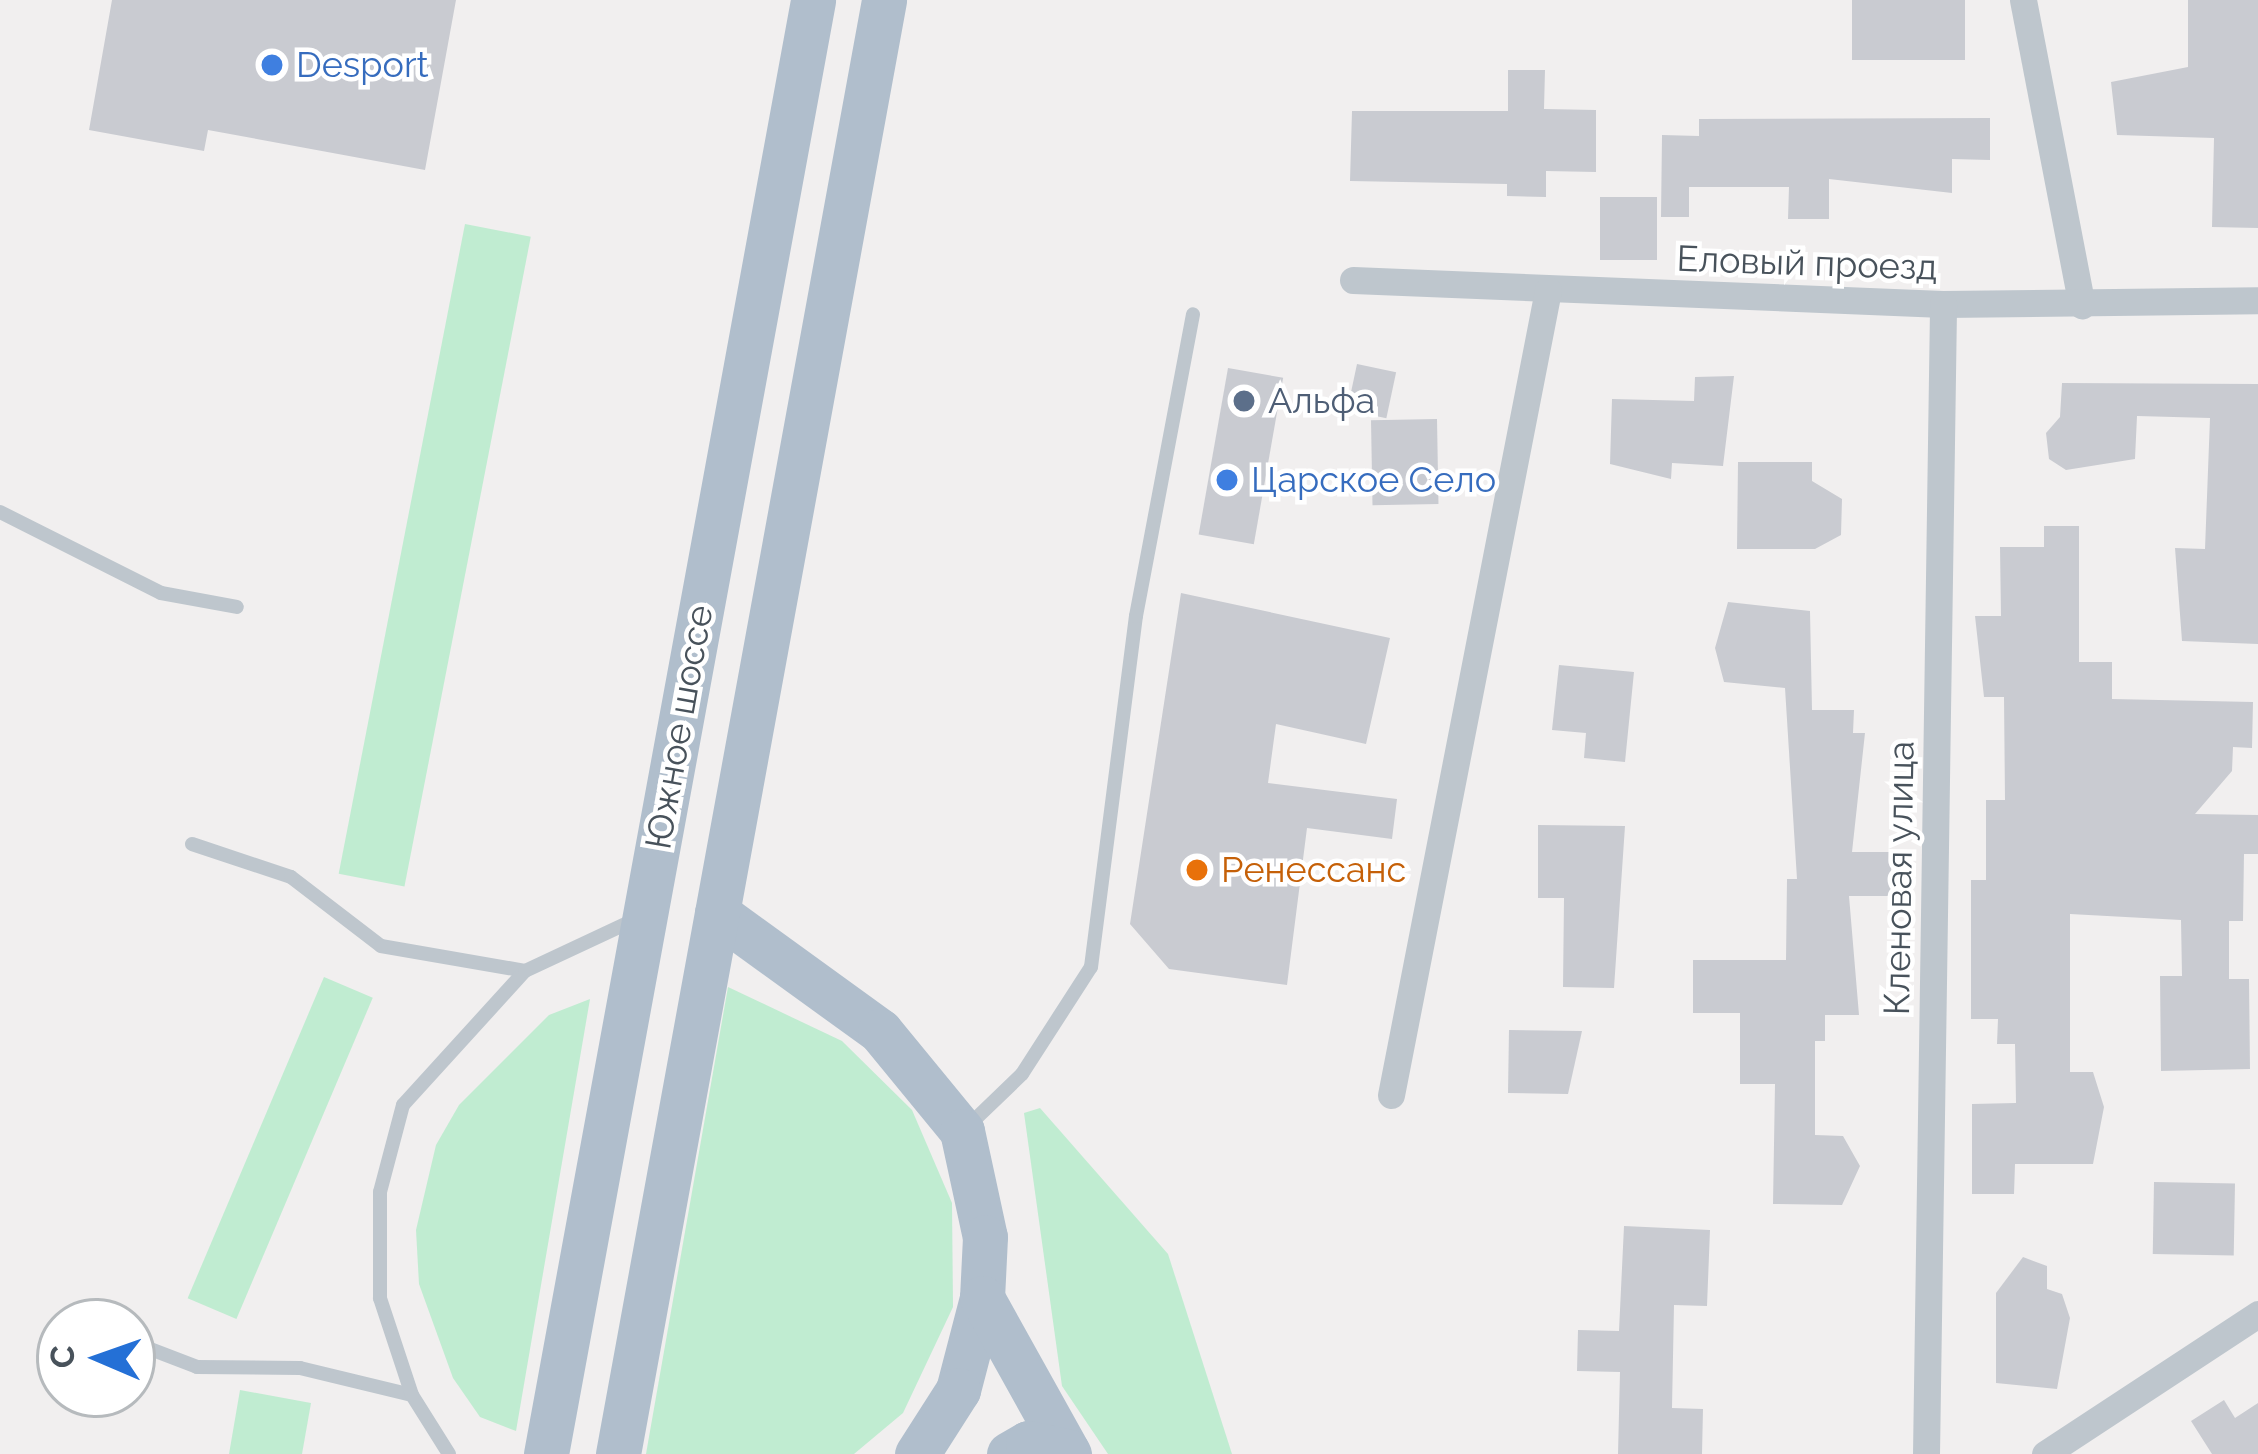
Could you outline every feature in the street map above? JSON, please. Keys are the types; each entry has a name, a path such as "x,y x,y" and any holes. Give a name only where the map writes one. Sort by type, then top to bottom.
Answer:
{"main road":[{"name":"Южное шоссе","path":"546,1454 813,0"},
{"name":"Южное шоссе","path":"618,1454 884,0"},
{"path":"716,913 880,1031 962,1131 985,1237 982,1298 958,1390 917,1454"},
{"path":"982,1298 1068,1453"},
{"path":"1010,1454 1046,1442 1068,1453"}],"street":[{"path":"2023,0 2082,305"},
{"name":"Еловый проезд","path":"1353,280 1943,304 2258,300"},
{"path":"1391,1095 1548,290"},
{"name":"Кленовая улица","path":"1927,1454 1943,304"},
{"path":"2044,1454 2258,1314"}],"lane":[{"path":"962,1131 1022,1074 1091,967 1136,616 1193,314"},
{"path":"0,512 160,593 237,607"},
{"path":"192,844 291,877 382,946 525,971"},
{"path":"449,1454 412,1395 380,1298 380,1192 403,1105 525,971 645,914"},
{"path":"156,1351 196,1367 299,1368 412,1395"}],"green space":[{"path":"465,224 531,237 404,887 339,874"},
{"path":"324,977 373,998 236,1319 188,1298"},
{"path":"728,987 842,1041 912,1110 952,1203 953,1307 903,1413 854,1454 646,1454"},
{"path":"590,999 516,1431 480,1417 453,1378 419,1284 416,1230 436,1145 459,1105 549,1015"},
{"path":"1040,1108 1168,1254 1232,1454 1108,1454 1062,1386 1024,1113"},
{"path":"240,1390 311,1403 302,1454 229,1454"}],"building":[{"name":"Desport","path":"112,0 456,0 425,170 208,130 204,151 89,130"},
{"path":"1852,0 1965,0 1965,60 1852,60"},
{"path":"2188,0 2258,0 2258,228 2212,227 2214,138 2117,135 2111,82 2188,67"},
{"path":"1508,70 1545,70 1544,109 1596,110 1596,172 1546,171 1546,197 1507,196 1507,184 1350,181 1352,111 1508,111"},
{"path":"1990,118 1990,160 1952,159 1952,193 1829,179 1829,219 1788,219 1789,187 1689,187 1689,217 1661,217 1662,135 1699,136 1699,119"},
{"path":"1600,197 1657,197 1657,260 1600,260"},
{"path":"1357,364 1396,372 1386,418 1347,410"},
{"path":"1228,368 1283,378 1254,544 1199,534"},
{"path":"1734,376 1723,466 1672,463 1671,479 1610,464 1612,399 1694,401 1695,377"},
{"path":"2062,383 2258,384 2258,644 2182,641 2175,548 2205,549 2210,418 2137,416 2135,459 2066,470 2049,459 2046,433 2060,417"},
{"path":"1437,419 1438,504 1372,505 1371,420"},
{"path":"1738,462 1812,462 1812,481 1842,499 1841,535 1815,549 1737,549"},
{"path":"2044,526 2079,526 2079,662 2112,662 2112,699 2253,702 2252,748 2233,747 2232,771 2195,814 2258,815 2258,854 2244,854 2243,921 2229,921 2229,979 2249,979 2250,1069 2161,1071 2160,976 2182,976 2181,920 2070,914 2070,1072 2093,1072 2104,1107 2093,1164 2015,1164 2014,1194 1972,1194 1972,1104 2016,1103 2015,1044 1997,1044 1998,1019 1971,1019 1971,880 1986,880 1986,800 2005,800 2004,697 1984,697 1975,616 2001,616 2000,547 2044,547"},
{"path":"1181,593 1390,638 1366,744 1276,724 1268,783 1397,799 1392,839 1307,828 1287,985 1169,969 1130,924"},
{"path":"1728,602 1810,611 1812,710 1854,710 1853,733 1865,733 1852,852 1891,852 1891,896 1849,896 1859,1015 1825,1015 1825,1041 1815,1041 1815,1135 1843,1136 1860,1166 1842,1205 1773,1204 1775,1084 1740,1084 1740,1013 1693,1013 1693,960 1786,960 1787,879 1797,879 1785,688 1724,682 1715,648"},
{"path":"1559,665 1634,672 1625,762 1584,758 1586,733 1552,730"},
{"path":"1538,825 1625,826 1614,988 1563,987 1564,898 1538,898"},
{"path":"1509,1030 1582,1031 1568,1094 1508,1093"},
{"path":"2154,1182 2235,1183 2234,1255 2153,1254"},
{"path":"1624,1226 1710,1230 1707,1306 1674,1305 1672,1408 1703,1409 1702,1454 1618,1454 1620,1372 1577,1371 1578,1330 1619,1331"},
{"path":"2023,1257 2047,1266 2047,1289 2062,1294 2070,1318 2057,1389 1996,1383 1996,1293"},
{"path":"2224,1400 2235,1418 2258,1403 2258,1454 2212,1454 2191,1421"}],"place":[{"name":"Desport","path":"272,65"},
{"name":"Альфа","path":"1244,401"},
{"name":"Царское Село","path":"1227,480"},
{"name":"Ренессанс","path":"1197,870"}]}
